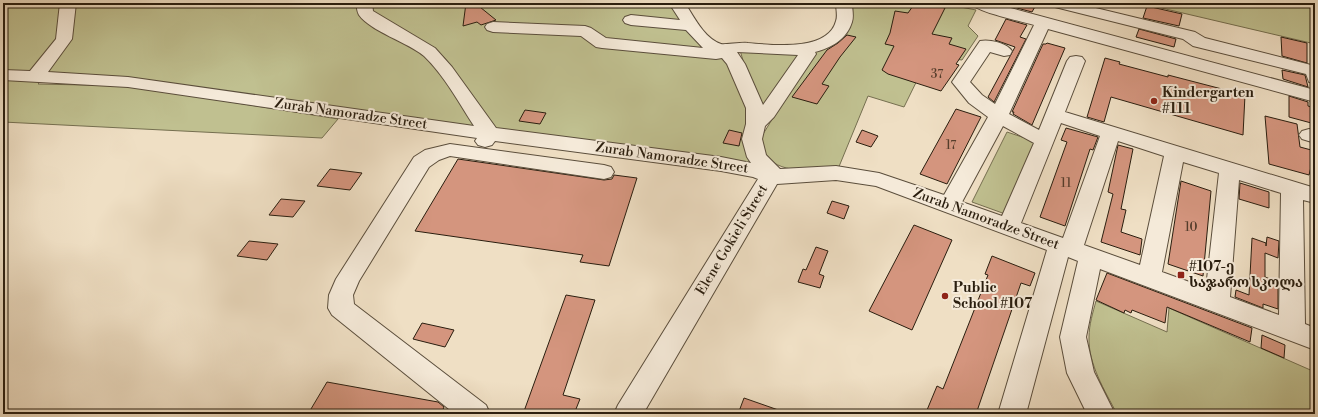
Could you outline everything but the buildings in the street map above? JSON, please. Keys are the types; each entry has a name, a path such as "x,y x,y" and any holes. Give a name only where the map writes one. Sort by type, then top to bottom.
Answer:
{"street":[{"path":"35,77 64,39 68,3"},
{"path":"364,3 366,13 378,22 429,52 446,71 490,134 478,154"},
{"name":"Elene Gokieli Street","path":"628,414 770,177 772,171 757,157 752,139 756,124 755,108 732,56 709,44 691,26 677,3"},
{"path":"493,27 585,31 602,43 616,46 716,54 728,48 738,47 806,50 824,44 835,36 844,22 844,3"},
{"path":"978,3 996,6 1050,24 1133,47 1131,58 1250,89 1253,79 1315,96"},
{"path":"1112,41 1124,3"},
{"path":"949,206 1061,4 1189,35 1199,42 1314,71 1315,78"},
{"path":"631,20 691,26"},
{"path":"1004,51 986,45 961,82 966,92 999,115 1021,130 1045,140"},
{"path":"756,124 764,117 807,54 806,50"},
{"path":"1008,227 1045,140 1076,61"},
{"name":"Zurab Namoradze Street","path":"3,75 128,82 490,134 721,164 759,171 770,177 836,174 879,180 1218,302 1315,339"},
{"path":"1054,115 1315,196"},
{"path":"1012,414 1074,250 1111,132"},
{"path":"476,414 341,308 341,295 348,279 421,162 432,155 450,150 604,172"},
{"path":"1149,277 1175,152"},
{"path":"1218,302 1230,169"},
{"path":"1292,188 1292,330"},
{"path":"1074,250 1073,337 1081,373 1101,414"}],"green space":[{"path":"3,3 359,3 428,56 482,130 49,73 38,84 130,86 338,119 322,138 3,122"},
{"path":"370,3 673,3 721,55 728,60 750,115 755,164 497,130 444,57 373,16"},
{"path":"847,3 940,3 976,10 968,26 978,36 962,60 929,56 904,107 868,96 838,169 800,170 782,167 766,157 757,144 814,51 826,46"},
{"path":"1140,3 1315,3 1315,44"},
{"path":"740,50 804,54 763,113 752,92"},
{"path":"1007,132 1040,143 1008,215 972,202"},
{"path":"1096,301 1167,332 1169,308 1315,372 1315,414 1117,414 1098,377 1089,347 1089,332"}],"place":[{"name":"Kindergarten #111","path":"1154,101"},
{"name":"#107-ე საჯარო სკოლა","path":"1181,275"},
{"name":"Public School #107","path":"945,296"}]}
